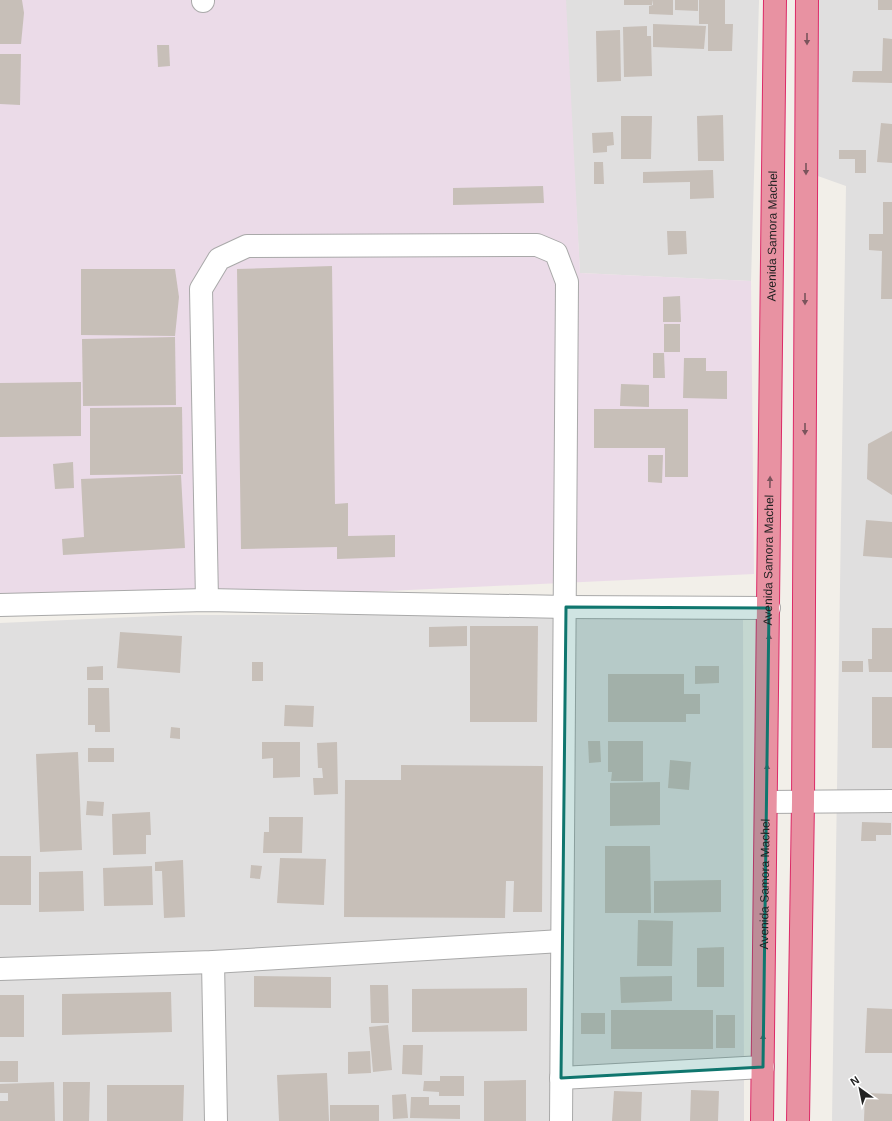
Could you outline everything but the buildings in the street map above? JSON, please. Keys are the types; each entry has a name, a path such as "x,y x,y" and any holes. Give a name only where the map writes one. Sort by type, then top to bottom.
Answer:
{"highway":[{"name":"Avenida Samora Machel","path":"762,1121 775,0"},
{"path":"798,1121 803,802 807,0"}],"street":[{"path":"207,600 201,289 218,259 247,246 537,245 556,254 567,282 566,607 561,941 561,1121"},
{"path":"0,605 207,600 566,607 769,608"},
{"path":"766,802 892,800"},
{"path":"0,969 213,962 561,941"},
{"path":"213,962 216,1121"},
{"path":"561,1078 763,1067"}],"highlighted area":[{"path":"566,607 769,608 763,1067 561,1078"}],"shaded area":[{"path":"0,0 566,0 580,273 751,281 754,574 0,609"},
{"path":"564,0 759,0 751,281 580,273"},
{"path":"813,0 892,0 892,1121 832,1121 846,186 815,175"},
{"path":"179,615 743,615 744,1121 0,1121 0,623"}]}
